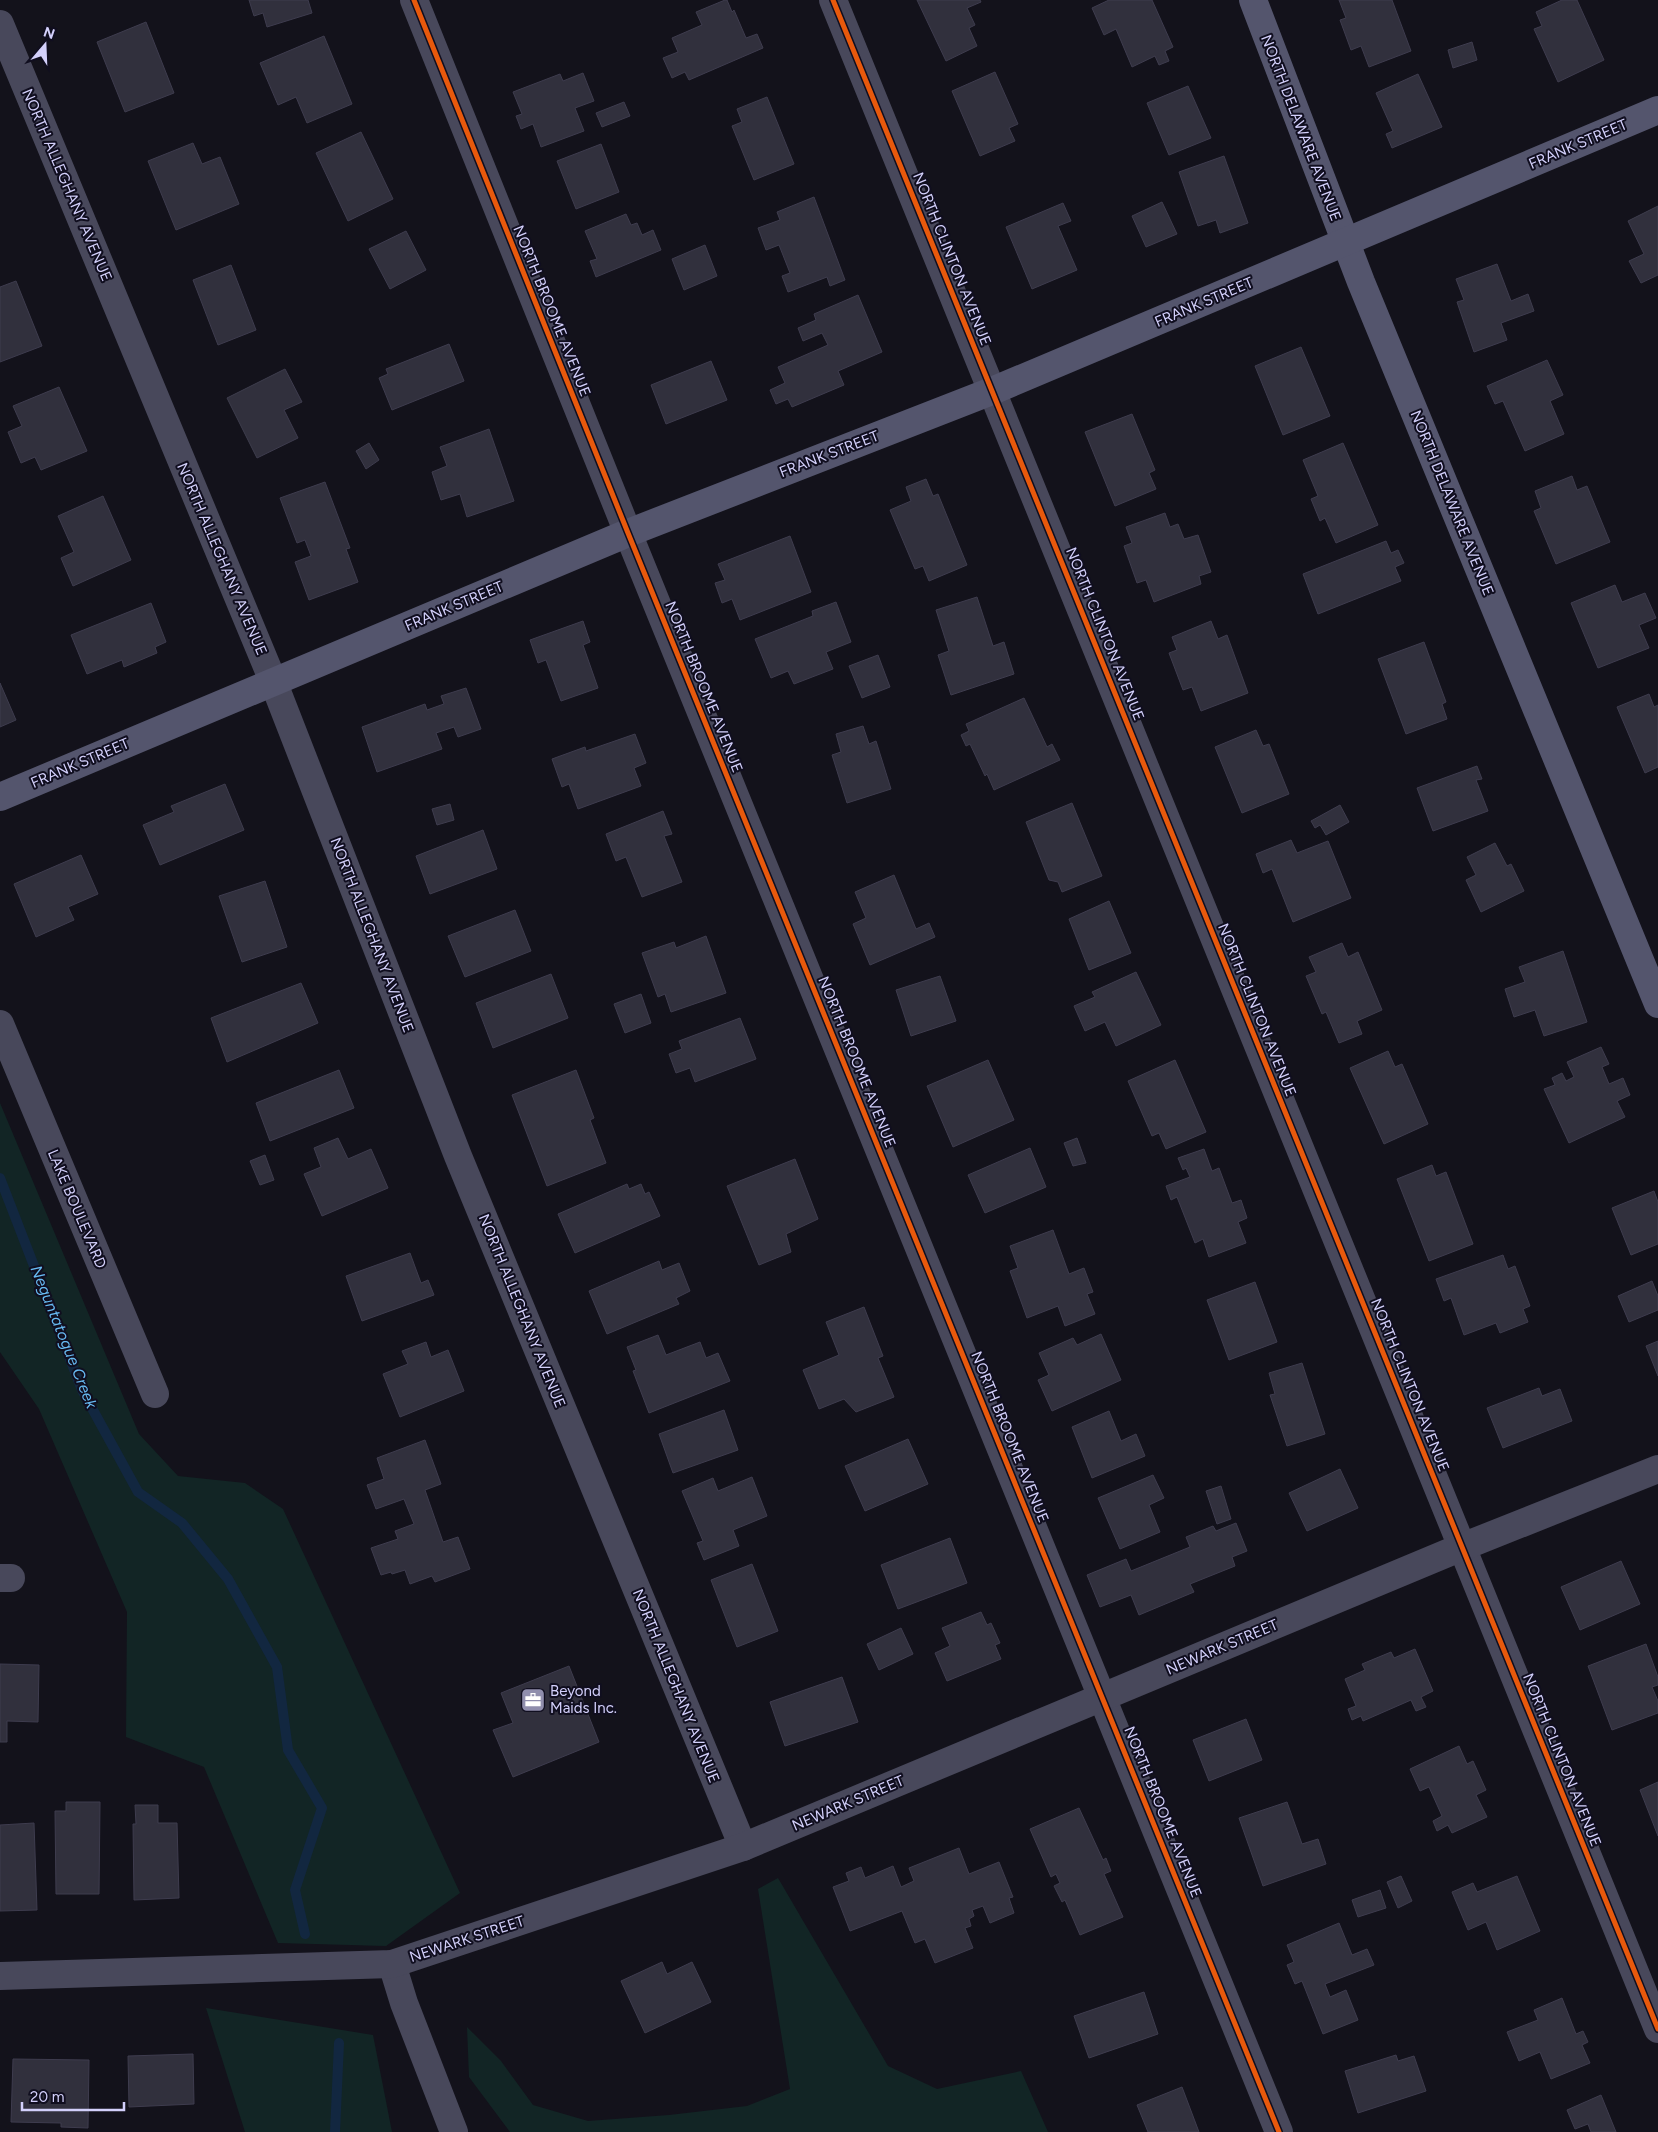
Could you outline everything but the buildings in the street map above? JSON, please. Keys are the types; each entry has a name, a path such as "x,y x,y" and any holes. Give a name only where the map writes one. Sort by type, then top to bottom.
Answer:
{"street":[{"name":"NORTH BROOME AVENUE","path":"414,0 628,533 1280,2132"},
{"name":"NORTH CLINTON AVENUE","path":"833,0 1658,2029"},
{"name":"NORTH DELAWARE AVENUE","path":"1253,0 1345,243 1658,1004"},
{"name":"NORTH ALLEGHANY AVENUE","path":"0,24 273,681 458,1156 743,1847"},
{"name":"FRANK STREET","path":"0,797 628,533 992,391 1658,110"},
{"name":"LAKE BOULEVARD","path":"0,1024 155,1394"},
{"name":"NEWARK STREET","path":"0,1976 392,1964 743,1847 1462,1547 1658,1469"},
{"path":"392,1964 404,2004 454,2132"}],"green space":[{"path":"0,1103 139,1434 178,1476 245,1483 283,1509 460,1893 386,1946 278,1943 204,1767 126,1737 127,1612 39,1409 0,1352"},
{"path":"778,1878 888,2066 937,2089 1021,2071 1048,2132 510,2132 469,2077 467,2027 501,2061 533,2105 588,2121 669,2115 747,2106 790,2089 758,1889"},
{"path":"206,2008 373,2035 392,2132 245,2132"}],"waterway":[{"name":"Neguntatogue Creek","path":"0,1178 82,1390 138,1492 182,1523 228,1579 277,1667 288,1750 322,1808 295,1890 305,1934"},
{"name":"Neguntatogue Creek","path":"335,2132 339,2043"}],"cycle path":[{"path":"414,0 628,533 1279,2132"},
{"path":"833,0 1658,2029"}],"place":[{"name":"Beyond Maids Inc.","path":"533,1700"}]}
